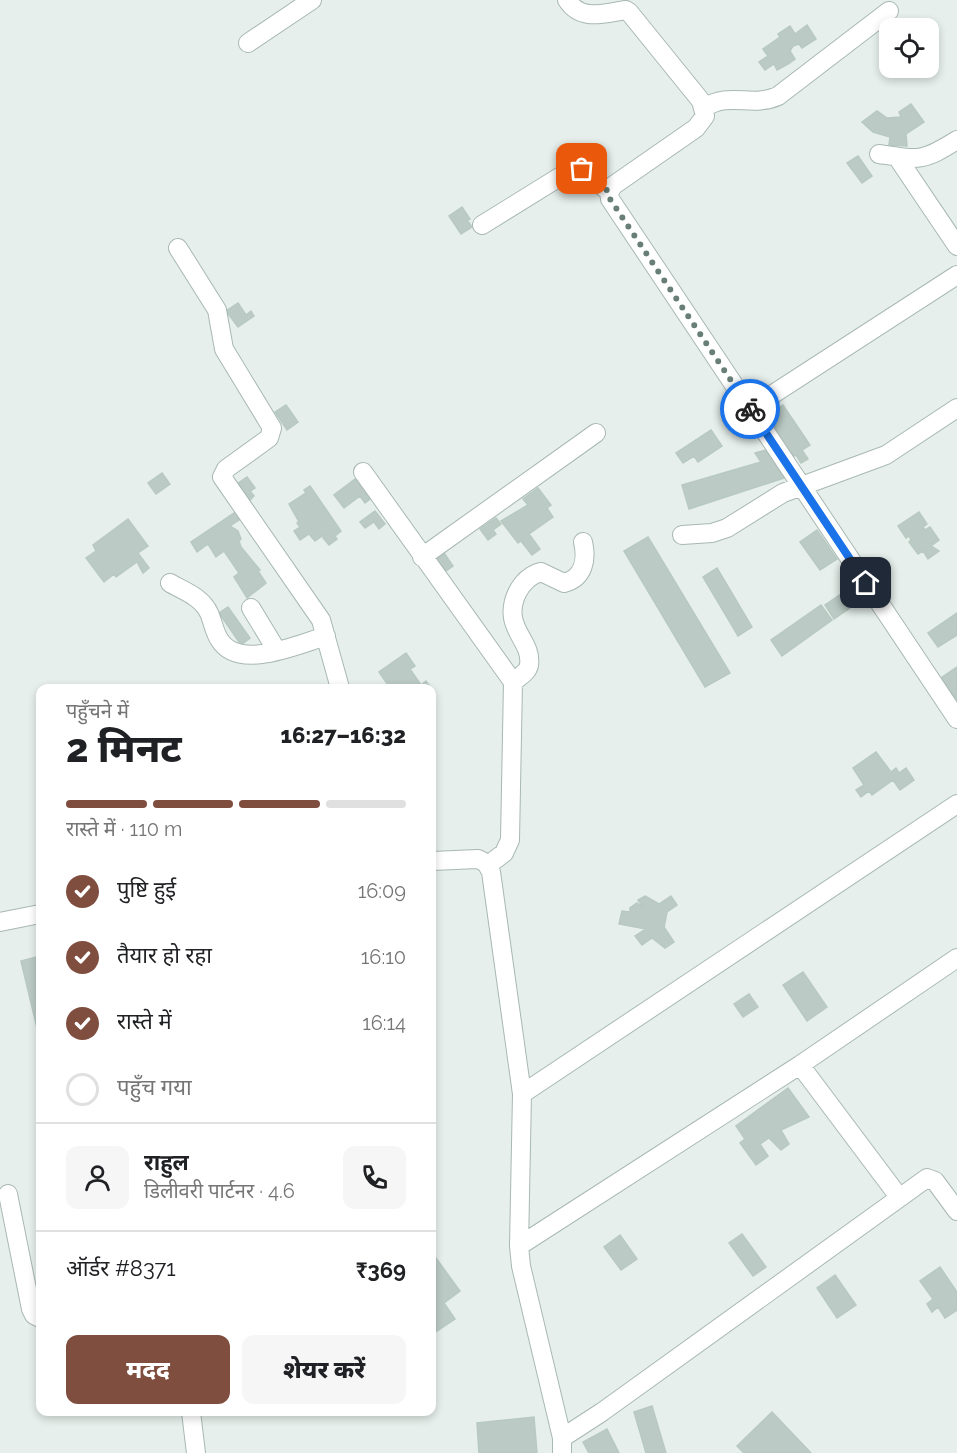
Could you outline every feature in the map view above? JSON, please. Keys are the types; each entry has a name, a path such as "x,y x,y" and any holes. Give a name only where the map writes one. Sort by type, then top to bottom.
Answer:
{"street":[{"path":"248,43 312,0"},
{"path":"567,0 576,10 587,15 626,10 629,12 704,108 705,116 696,128 614,185 609,192"},
{"path":"704,108 725,98 762,101 778,96 889,11"},
{"path":"957,140 924,158 888,155 957,246"},
{"path":"482,225 574,168 587,173 609,192 610,199 957,719"},
{"path":"178,248 217,310 224,349 272,428 269,438 226,469 222,477 316,610 326,636 339,684"},
{"path":"750,409 957,275"},
{"path":"682,535 712,533 727,528 774,498 800,486 850,470 886,455 957,408"},
{"path":"422,556 596,433"},
{"path":"363,472 513,682 510,840 504,853 488,865"},
{"path":"513,682 526,671 529,662 513,619 516,596 526,580 541,572 564,583 574,578 585,561 583,542"},
{"path":"170,583 198,598 205,606 218,638 235,653 251,655 277,651 326,636"},
{"path":"251,608 277,651"},
{"path":"522,1094 957,804"},
{"path":"436,861 478,859 488,865"},
{"path":"488,865 522,1094 519,1246 521,1266 562,1445 602,1412 927,1179 933,1179 957,1211"},
{"path":"0,922 36,915"},
{"path":"519,1246 800,1065 957,958"},
{"path":"800,1065 899,1197"},
{"path":"8,1194 31,1309 36,1316"},
{"path":"191,1416 196,1453"}],"building":[{"path":"807,25 816,39 802,48 799,44 793,46 790,51 795,59 788,64 777,70 774,64 765,70 759,62 768,56 763,49 780,37 778,34 790,26 795,34"},
{"path":"911,104 924,122 906,134 907,146 889,145 890,137 873,132 862,122 877,111 887,118 901,117 899,112"},
{"path":"858,156 872,176 862,183 847,163"},
{"path":"462,207 472,227 461,234 449,216"},
{"path":"238,303 246,315 251,311 254,316 238,327 226,311"},
{"path":"771,403 776,410 783,405 810,445 802,450 808,459 801,463 796,455 792,457 766,417 768,415 767,405"},
{"path":"286,405 298,422 287,430 275,412"},
{"path":"711,430 722,446 698,462 694,456 683,463 676,453"},
{"path":"766,450 784,478 689,509 682,485 761,462 755,453"},
{"path":"162,473 170,484 156,494 148,483"},
{"path":"247,477 255,488 250,491 254,496 249,501 237,484"},
{"path":"355,479 370,499 365,503 360,496 344,508 334,495"},
{"path":"310,486 341,531 335,536 337,539 329,545 323,538 325,534 315,541 309,534 300,540 294,531 300,527 289,504 306,493 304,490"},
{"path":"538,488 551,505 547,508 553,517 529,534 540,549 532,555 521,541 518,543 501,521 528,505 523,499"},
{"path":"375,511 385,524 379,529 374,522 365,528 360,522"},
{"path":"919,512 927,524 923,527 925,530 930,527 939,540 931,546 939,551 928,559 923,551 918,554 909,542 911,540 909,536 906,538 898,526"},
{"path":"234,513 239,520 230,526 238,531 241,547 260,570 258,571 266,583 247,598 234,577 239,573 224,551 216,557 208,544 197,552 191,542"},
{"path":"496,518 501,524 493,530 496,534 488,540 480,529"},
{"path":"128,519 148,546 138,553 149,568 143,573 137,562 116,577 114,574 104,582 86,558 96,551 93,545"},
{"path":"817,530 837,559 820,570 800,542"},
{"path":"648,537 730,673 705,687 624,551"},
{"path":"442,550 453,566 446,571 435,555"},
{"path":"717,568 752,627 738,636 703,577"},
{"path":"857,583 866,597 834,619 825,605"},
{"path":"821,605 832,620 782,656 771,640"},
{"path":"228,607 250,638 241,645 219,613"},
{"path":"957,613 957,635 938,647 928,633"},
{"path":"406,653 415,666 410,669 420,684 387,684 379,672"},
{"path":"957,667 957,701 941,678"},
{"path":"876,752 891,772 896,768 899,773 906,768 914,780 900,790 893,780 872,795 869,791 861,797 856,790 864,785 853,768"},
{"path":"645,896 659,904 671,896 677,905 667,912 664,927 674,942 665,948 652,938 642,945 635,936 646,929 619,924 622,911 630,912 630,908 637,903 644,909 638,900"},
{"path":"36,957 36,1024 21,961"},
{"path":"803,972 827,1007 807,1021 783,985"},
{"path":"749,994 758,1007 743,1017 734,1004"},
{"path":"788,1088 809,1117 781,1130 789,1144 781,1150 769,1138 760,1144 768,1156 756,1165 740,1143 745,1139 736,1126"},
{"path":"742,1234 766,1267 753,1276 729,1243"},
{"path":"620,1235 637,1259 621,1270 604,1247"},
{"path":"436,1258 460,1291 444,1303 455,1319 436,1332"},
{"path":"940,1267 957,1292 957,1310 945,1318 938,1307 932,1312 927,1304 933,1299 920,1281"},
{"path":"835,1275 856,1305 837,1318 817,1288"},
{"path":"652,1406 666,1453 646,1453 634,1412"},
{"path":"772,1412 811,1453 744,1453 737,1446"},
{"path":"534,1417 537,1453 479,1453 477,1423"},
{"path":"607,1429 619,1453 589,1453 583,1442"}],"way so far":[{"path":"582,169 609,192 608,196 750,409"}],"route":[{"path":"750,409 866,583"}]}
